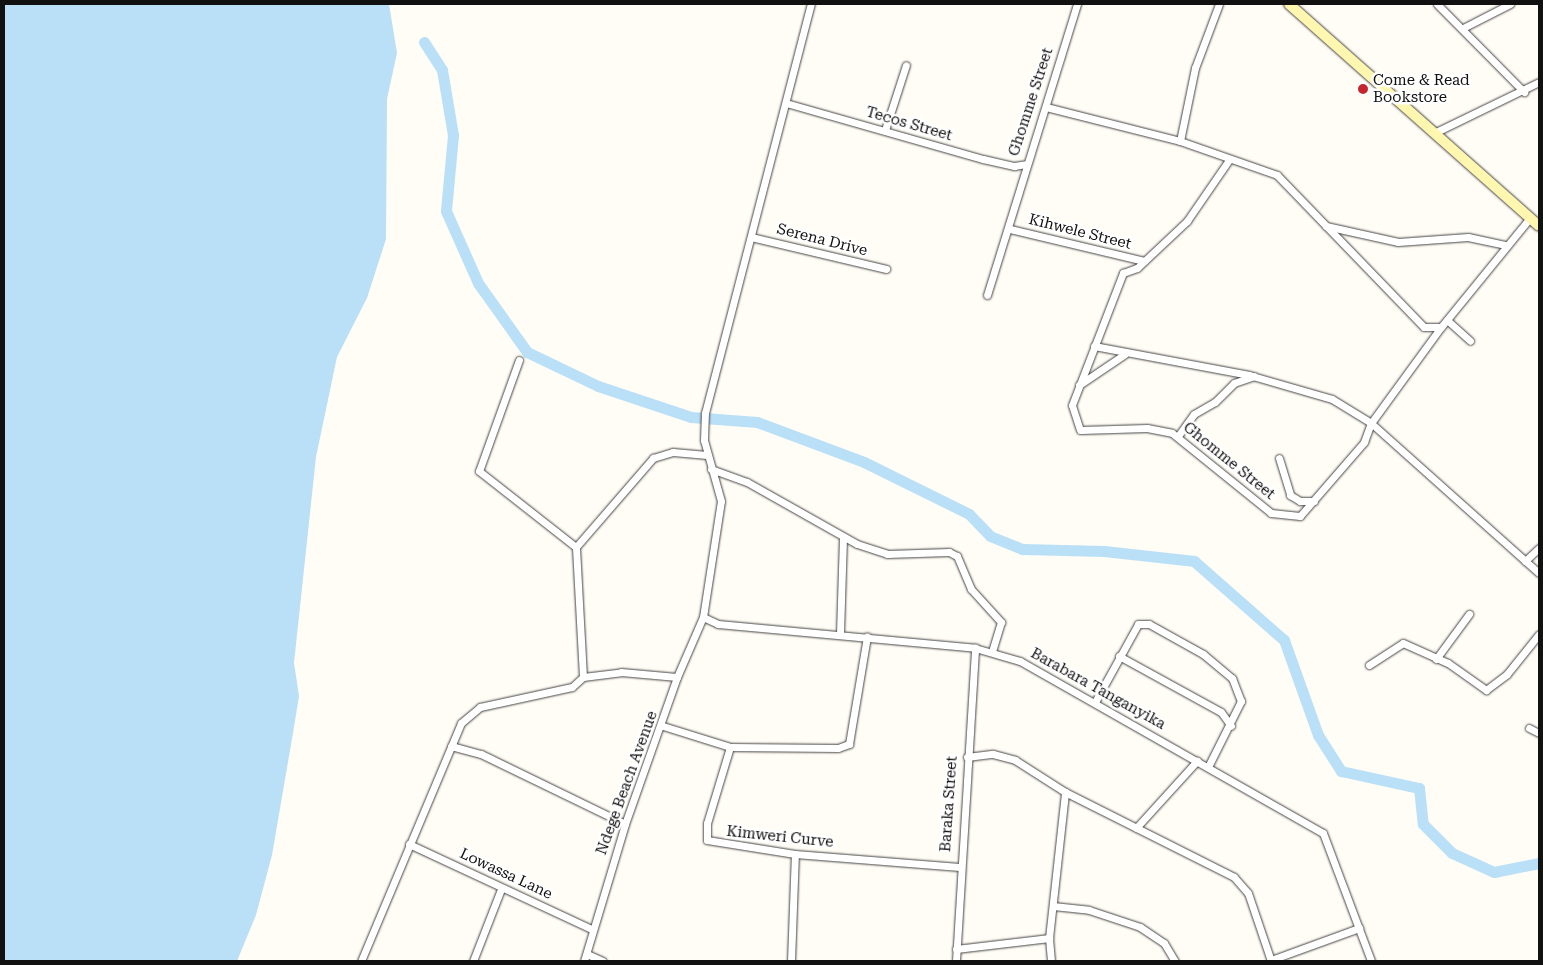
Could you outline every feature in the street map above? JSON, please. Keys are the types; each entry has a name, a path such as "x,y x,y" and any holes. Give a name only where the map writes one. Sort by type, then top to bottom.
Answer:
{"street":[{"name":"Ndege Beach Avenue","path":"585,958 591,929 625,824 663,726 677,677 703,617 721,524 721,501 704,440 705,413 811,4"},
{"name":"Ghomme Street","path":"987,296 1010,228 1026,164 1046,107 1077,4"},
{"path":"1180,141 1195,68 1219,4"},
{"path":"1290,4 1539,226"},
{"path":"1437,4 1463,28 1524,92"},
{"path":"1463,28 1510,4"},
{"path":"885,130 906,65"},
{"path":"1434,134 1524,92 1539,82"},
{"name":"Tecos Street","path":"786,103 983,159 1014,166 1026,164"},
{"path":"1046,107 1180,141 1283,179 1424,327 1441,327"},
{"path":"1078,385 1123,273 1144,261 1200,206 1229,160"},
{"name":"Ghomme Street","path":"1078,385 1072,405 1081,430 1147,428 1178,436 1197,457 1271,513 1296,517 1314,501 1364,442 1371,423 1441,327 1530,218"},
{"path":"1326,226 1398,242 1468,237 1507,245"},
{"name":"Kihwele Street","path":"1010,228 1144,261"},
{"name":"Serena Drive","path":"751,236 886,269"},
{"path":"1447,320 1470,341"},
{"path":"1094,346 1125,354 1255,376 1332,399 1371,423 1539,574"},
{"path":"1078,385 1125,354"},
{"path":"519,360 479,470 576,547"},
{"path":"1178,436 1194,414 1216,402 1234,383 1255,376"},
{"path":"583,677 576,547 653,458 672,452 707,455"},
{"path":"1279,458 1290,495 1300,501 1314,501"},
{"path":"711,469 747,482 843,539 887,554 949,552 957,556 971,589 1001,622 992,652"},
{"path":"840,633 843,539"},
{"path":"1525,561 1539,548"},
{"path":"1436,659 1469,614"},
{"name":"Barabara Tanganyika","path":"703,617 718,624 840,633 975,648 1020,661 1323,833 1371,961"},
{"path":"1095,702 1119,656 1142,622 1203,654 1232,678 1240,691 1241,708 1208,767"},
{"path":"1369,665 1403,643 1436,659 1486,690 1507,674 1539,634"},
{"path":"663,726 730,747 838,748 848,744 867,637"},
{"name":"Baraka Street","path":"956,961 959,867 975,648"},
{"path":"1119,656 1222,712 1231,726"},
{"path":"361,961 461,723 480,707 572,687 583,677 621,672 677,677"},
{"path":"1529,728 1539,734"},
{"path":"451,746 481,754 625,824"},
{"name":"Kimweri Curve","path":"730,747 707,823 707,840 795,854 959,867"},
{"path":"967,757 1004,756 1065,792 1136,828 1211,862 1243,884 1271,961 1359,928"},
{"path":"1136,828 1197,761"},
{"path":"1051,961 1049,938 1065,792"},
{"name":"Lowassa Lane","path":"409,844 591,929"},
{"path":"791,961 795,854"},
{"path":"473,961 502,889"},
{"path":"1053,906 1089,910 1140,927 1164,943 1175,961"},
{"path":"956,950 1049,938"},
{"path":"585,958 603,961"}],"water":[{"path":"4,4 389,4 397,53 387,99 386,239 367,298 337,357 316,457 294,663 299,696 272,855 256,915 237,961 4,961"}],"waterway":[{"path":"424,42 442,70 453,135 446,211 478,283 527,352 598,386 691,417 757,422 864,462 969,514 990,536 1022,549 1104,551 1194,561 1284,640 1318,735 1341,771 1419,788 1423,824 1452,853 1494,872 1539,863"}],"place":[{"name":"Come & Read Bookstore","path":"1363,89"}]}
